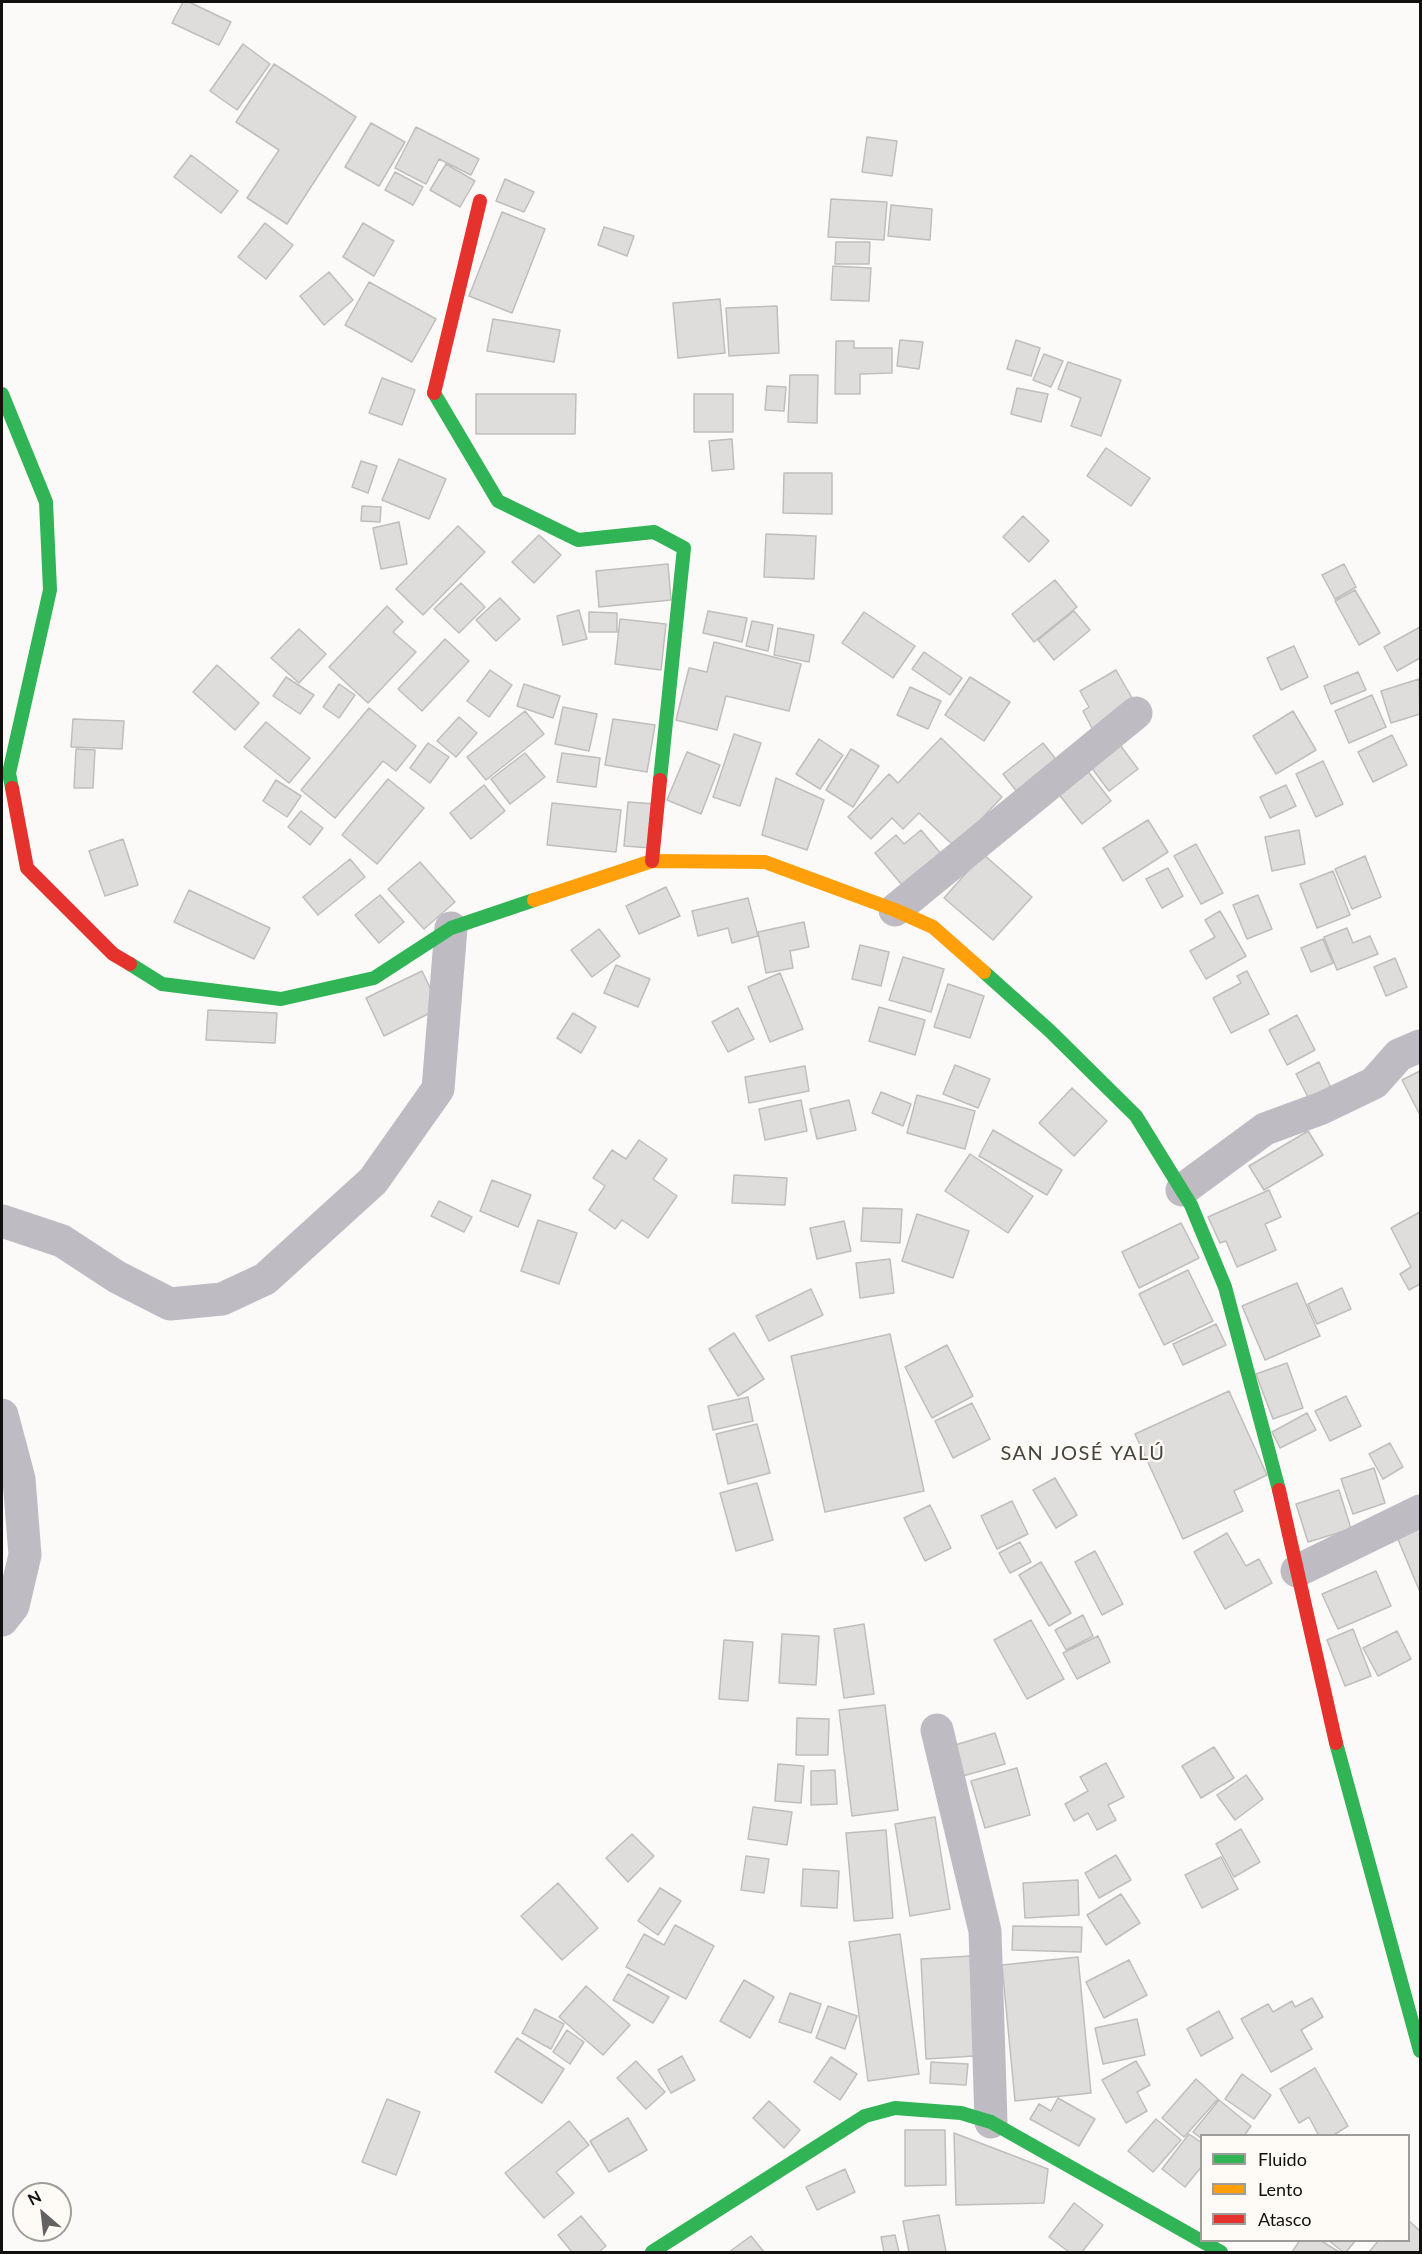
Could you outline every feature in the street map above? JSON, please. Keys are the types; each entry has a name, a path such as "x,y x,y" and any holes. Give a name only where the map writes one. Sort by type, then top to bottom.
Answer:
{"street":[{"path":"480,201 434,393 498,501 578,540 654,532 684,548 652,861"},
{"path":"2,394 46,502 50,590 9,773 27,868 113,954 162,984 281,999 374,978 451,928 652,861 765,862 895,910 933,927 1050,1031 1136,1116 1191,1205 1225,1287 1284,1511 1340,1762 1420,2051"},
{"path":"895,910 1136,713"},
{"path":"2,1221 62,1241 117,1277 170,1304 222,1299 265,1279 373,1181 438,1089 451,928"},
{"path":"1182,1190 1265,1129 1322,1108 1374,1083 1399,1055 1420,1046"},
{"path":"2,1415 19,1479 25,1555 14,1606 2,1620"},
{"path":"1297,1571 1420,1511"},
{"path":"937,1730 985,1932 991,2122"},
{"path":"652,2253 866,2116 895,2108 961,2113 991,2122 1200,2241"},
{"path":"1202,2242 1221,2253"}],"building":[{"path":"183,2 189,2 231,22 219,45 172,23"},
{"path":"243,44 270,64 237,110 210,91"},
{"path":"274,64 356,117 287,224 247,198 279,150 236,122"},
{"path":"371,123 405,142 379,186 345,167"},
{"path":"416,127 479,159 471,175 439,159 426,184 395,168"},
{"path":"867,137 897,141 892,176 862,172"},
{"path":"191,155 238,191 221,213 174,177"},
{"path":"446,164 475,181 460,207 430,190"},
{"path":"395,172 423,187 413,205 385,190"},
{"path":"505,179 534,192 524,212 496,201"},
{"path":"831,199 887,202 884,240 828,237"},
{"path":"891,205 932,209 930,240 888,236"},
{"path":"502,212 545,229 512,313 469,296"},
{"path":"265,223 293,245 266,279 238,257"},
{"path":"363,223 394,241 374,276 343,257"},
{"path":"604,227 634,236 627,256 598,245"},
{"path":"836,242 870,242 869,264 835,264"},
{"path":"833,266 871,268 869,301 831,300"},
{"path":"329,272 353,300 324,325 300,296"},
{"path":"369,282 436,319 412,362 345,325"},
{"path":"720,299 725,353 678,358 673,303"},
{"path":"777,306 779,353 729,356 726,308"},
{"path":"493,319 560,330 554,362 487,351"},
{"path":"900,340 923,342 919,369 897,366"},
{"path":"1016,340 1040,348 1031,376 1007,369"},
{"path":"836,341 854,341 854,348 892,348 892,373 860,374 860,394 835,394"},
{"path":"1044,354 1063,361 1051,387 1033,380"},
{"path":"1068,362 1121,380 1101,436 1071,426 1081,398 1058,389"},
{"path":"790,375 818,375 817,423 788,422"},
{"path":"382,378 415,390 402,425 369,413"},
{"path":"767,386 786,387 784,411 765,410"},
{"path":"1017,388 1048,394 1041,422 1011,414"},
{"path":"476,394 576,394 575,434 476,434"},
{"path":"694,394 733,394 733,432 694,432"},
{"path":"732,439 734,469 712,471 709,441"},
{"path":"1106,448 1150,478 1131,506 1087,476"},
{"path":"399,459 446,479 429,519 382,500"},
{"path":"361,461 377,466 368,493 352,487"},
{"path":"784,473 832,473 832,514 783,513"},
{"path":"362,506 381,507 380,522 361,521"},
{"path":"1023,516 1049,541 1029,562 1003,537"},
{"path":"399,522 407,564 381,569 373,528"},
{"path":"458,526 485,552 423,615 396,589"},
{"path":"766,534 816,536 814,579 764,577"},
{"path":"539,535 561,555 534,583 512,562"},
{"path":"668,564 671,600 599,607 596,571"},
{"path":"1344,564 1356,587 1335,599 1322,575"},
{"path":"1055,580 1077,607 1034,642 1012,614"},
{"path":"461,583 485,607 459,633 434,609"},
{"path":"1355,590 1380,633 1359,645 1335,601"},
{"path":"500,598 520,619 496,641 476,620"},
{"path":"387,606 403,622 393,632 416,652 368,703 329,667"},
{"path":"579,610 587,639 563,645 557,616"},
{"path":"708,611 747,618 742,642 703,633"},
{"path":"1074,611 1090,630 1054,660 1038,640"},
{"path":"589,612 617,613 617,632 589,632"},
{"path":"864,612 915,646 893,678 842,643"},
{"path":"620,619 666,624 661,670 615,664"},
{"path":"752,621 773,625 768,651 746,646"},
{"path":"1420,627 1420,658 1397,671 1384,647"},
{"path":"778,628 814,635 809,662 774,655"},
{"path":"299,629 326,654 299,683 271,658"},
{"path":"445,639 469,661 422,711 398,689"},
{"path":"714,642 801,664 789,711 726,696 717,730 676,720 689,668 707,672"},
{"path":"1294,646 1308,677 1281,690 1267,658"},
{"path":"924,652 962,678 950,695 912,669"},
{"path":"217,665 259,703 235,730 193,692"},
{"path":"490,670 512,685 489,717 467,701"},
{"path":"1116,670 1136,705 1093,730 1083,711 1089,707 1080,691"},
{"path":"1358,672 1366,690 1331,704 1324,686"},
{"path":"286,677 314,695 300,714 273,696"},
{"path":"970,677 1010,702 984,741 945,715"},
{"path":"1419,679 1420,714 1391,723 1381,691"},
{"path":"339,684 355,695 339,718 323,707"},
{"path":"524,684 560,696 553,718 517,706"},
{"path":"910,687 941,701 928,729 897,715"},
{"path":"1372,695 1386,727 1349,743 1335,711"},
{"path":"563,707 597,714 589,751 555,744"},
{"path":"369,708 416,746 396,771 383,761 335,818 301,790"},
{"path":"525,711 544,734 486,780 467,757"},
{"path":"1293,711 1316,750 1276,774 1253,736"},
{"path":"459,717 477,733 456,757 437,741"},
{"path":"73,719 124,721 122,749 71,747"},
{"path":"613,719 655,725 647,772 605,765"},
{"path":"266,722 310,758 289,783 244,747"},
{"path":"734,734 761,743 740,806 713,797"},
{"path":"1392,735 1407,765 1373,782 1358,752"},
{"path":"941,738 1002,797 955,847 919,813 903,829 892,818 871,839 848,817 889,774 898,783"},
{"path":"819,739 843,755 820,789 796,774"},
{"path":"428,743 449,757 430,783 410,768"},
{"path":"1043,743 1058,762 1017,792 1003,774"},
{"path":"1120,745 1138,769 1109,791 1091,767"},
{"path":"76,749 95,750 93,788 74,788"},
{"path":"851,749 879,766 853,807 826,790"},
{"path":"687,752 720,765 701,814 667,800"},
{"path":"525,753 545,777 510,804 491,779"},
{"path":"562,753 600,758 596,787 557,782"},
{"path":"1323,761 1343,804 1316,817 1296,774"},
{"path":"1087,770 1111,801 1082,824 1058,793"},
{"path":"776,778 824,800 807,850 762,835"},
{"path":"388,779 424,808 377,864 342,835"},
{"path":"276,780 301,796 287,817 263,801"},
{"path":"484,785 505,811 471,839 450,813"},
{"path":"1286,785 1296,806 1270,818 1260,797"},
{"path":"628,802 656,804 652,848 624,846"},
{"path":"552,803 621,810 616,852 547,845"},
{"path":"301,811 323,828 310,845 288,827"},
{"path":"1148,820 1168,852 1123,881 1103,848"},
{"path":"921,830 941,854 903,886 875,853 896,835 904,844"},
{"path":"1299,830 1305,864 1272,871 1265,837"},
{"path":"123,839 138,885 105,896 89,851"},
{"path":"1196,844 1223,893 1201,904 1174,856"},
{"path":"983,854 1032,897 993,940 944,898"},
{"path":"1365,856 1381,897 1352,909 1335,869"},
{"path":"350,859 365,877 318,915 303,897"},
{"path":"420,862 455,902 424,929 388,889"},
{"path":"1168,868 1183,896 1162,908 1146,879"},
{"path":"1333,871 1350,915 1317,928 1300,884"},
{"path":"666,887 680,916 639,934 626,906"},
{"path":"189,890 270,928 254,959 174,922"},
{"path":"380,895 404,922 379,943 355,915"},
{"path":"1258,895 1272,929 1247,939 1233,905"},
{"path":"748,898 758,936 732,943 728,928 698,936 692,911"},
{"path":"1220,911 1246,956 1206,979 1190,951 1215,937 1205,920"},
{"path":"804,922 809,947 790,951 793,968 766,973 758,932"},
{"path":"1347,928 1353,943 1370,936 1378,954 1337,970 1324,937"},
{"path":"599,929 620,956 592,977 571,950"},
{"path":"1323,939 1333,963 1311,972 1301,948"},
{"path":"860,945 889,952 881,986 852,979"},
{"path":"903,957 944,969 931,1012 889,1000"},
{"path":"1395,958 1407,987 1386,996 1374,967"},
{"path":"616,965 650,979 638,1007 604,993"},
{"path":"422,971 440,1008 384,1036 366,998"},
{"path":"1247,971 1269,1014 1231,1033 1213,998 1241,983 1237,976"},
{"path":"780,973 803,1029 770,1042 748,987"},
{"path":"948,984 984,996 970,1038 934,1027"},
{"path":"879,1007 925,1020 915,1055 869,1041"},
{"path":"738,1008 754,1039 728,1052 712,1022"},
{"path":"208,1010 277,1013 275,1043 206,1040"},
{"path":"573,1013 596,1027 581,1053 557,1038"},
{"path":"1297,1015 1315,1050 1287,1065 1269,1030"},
{"path":"1319,1062 1331,1088 1309,1099 1296,1074"},
{"path":"955,1065 990,1079 978,1108 943,1094"},
{"path":"805,1066 809,1091 749,1103 745,1077"},
{"path":"1420,1071 1420,1115 1402,1080"},
{"path":"1072,1088 1107,1121 1074,1156 1039,1123"},
{"path":"881,1092 911,1104 903,1126 872,1113"},
{"path":"917,1095 975,1111 965,1149 907,1133"},
{"path":"801,1100 807,1131 765,1140 759,1109"},
{"path":"849,1100 856,1130 817,1139 810,1109"},
{"path":"993,1130 1062,1170 1047,1195 979,1156"},
{"path":"1308,1131 1323,1155 1264,1190 1249,1166"},
{"path":"639,1140 667,1159 653,1179 677,1196 648,1238 622,1220 615,1229 589,1210 605,1186 593,1178 612,1150 626,1159"},
{"path":"970,1154 1033,1196 1008,1233 945,1191"},
{"path":"734,1175 787,1178 785,1205 732,1203"},
{"path":"492,1180 531,1195 518,1227 480,1211"},
{"path":"1269,1190 1281,1217 1265,1224 1276,1250 1237,1267 1226,1241 1220,1243 1208,1217"},
{"path":"439,1201 472,1217 464,1232 431,1216"},
{"path":"863,1208 902,1209 900,1243 861,1241"},
{"path":"1420,1212 1420,1284 1409,1290 1400,1274 1411,1267 1391,1228"},
{"path":"917,1214 969,1231 953,1278 902,1261"},
{"path":"538,1220 577,1233 559,1284 521,1271"},
{"path":"844,1221 851,1251 817,1259 810,1228"},
{"path":"1181,1223 1199,1258 1139,1288 1122,1252"},
{"path":"890,1259 894,1293 860,1298 856,1263"},
{"path":"1188,1270 1213,1321 1164,1345 1139,1294"},
{"path":"1297,1283 1320,1336 1265,1360 1242,1306"},
{"path":"1342,1288 1351,1309 1317,1324 1308,1304"},
{"path":"811,1289 823,1315 769,1341 756,1316"},
{"path":"1216,1324 1226,1345 1183,1365 1173,1344"},
{"path":"734,1333 764,1379 738,1396 709,1349"},
{"path":"890,1334 924,1491 825,1512 791,1356"},
{"path":"947,1345 973,1396 932,1418 905,1367"},
{"path":"1287,1363 1303,1408 1273,1419 1256,1374"},
{"path":"1229,1391 1267,1475 1234,1491 1243,1511 1183,1539 1135,1434"},
{"path":"1346,1396 1361,1426 1330,1441 1315,1411"},
{"path":"748,1397 753,1421 713,1430 708,1406"},
{"path":"972,1403 990,1439 953,1458 935,1421"},
{"path":"1307,1413 1316,1430 1280,1448 1272,1432"},
{"path":"757,1424 770,1473 728,1484 716,1434"},
{"path":"1390,1443 1403,1467 1383,1479 1369,1454"},
{"path":"1374,1468 1385,1503 1353,1514 1341,1479"},
{"path":"1055,1478 1077,1515 1056,1528 1033,1490"},
{"path":"757,1483 773,1540 736,1551 720,1493"},
{"path":"1339,1490 1351,1529 1308,1542 1296,1504"},
{"path":"1012,1501 1028,1534 997,1549 981,1516"},
{"path":"930,1505 951,1548 925,1561 904,1518"},
{"path":"1420,1527 1420,1592 1397,1537"},
{"path":"1227,1533 1246,1566 1259,1559 1272,1583 1225,1609 1194,1552"},
{"path":"1020,1542 1031,1562 1010,1573 999,1553"},
{"path":"1095,1551 1123,1604 1102,1615 1075,1562"},
{"path":"1041,1562 1071,1613 1049,1626 1019,1575"},
{"path":"1376,1571 1391,1606 1338,1629 1322,1594"},
{"path":"1083,1615 1093,1636 1066,1650 1055,1630"},
{"path":"1031,1620 1064,1679 1027,1699 994,1640"},
{"path":"864,1624 874,1694 844,1698 834,1629"},
{"path":"1353,1629 1371,1676 1345,1686 1327,1640"},
{"path":"1397,1631 1411,1659 1378,1676 1363,1648"},
{"path":"782,1634 819,1636 816,1685 779,1683"},
{"path":"1098,1636 1110,1662 1077,1679 1063,1653"},
{"path":"724,1640 753,1642 748,1701 719,1699"},
{"path":"885,1705 898,1810 852,1816 839,1710"},
{"path":"797,1718 829,1719 828,1755 796,1755"},
{"path":"995,1733 1005,1764 963,1776 955,1745"},
{"path":"1214,1747 1234,1778 1201,1798 1182,1766"},
{"path":"1106,1763 1124,1797 1108,1805 1116,1820 1097,1830 1088,1813 1074,1821 1065,1804 1088,1791 1080,1777"},
{"path":"778,1764 804,1766 801,1803 775,1801"},
{"path":"1017,1768 1030,1815 985,1828 971,1781"},
{"path":"835,1770 837,1804 811,1805 811,1771"},
{"path":"1246,1775 1263,1799 1235,1820 1217,1795"},
{"path":"753,1807 792,1812 787,1845 748,1839"},
{"path":"935,1817 950,1909 910,1916 895,1824"},
{"path":"1241,1829 1260,1862 1234,1877 1216,1844"},
{"path":"886,1830 893,1918 854,1921 846,1833"},
{"path":"632,1834 654,1856 628,1882 606,1858"},
{"path":"1116,1855 1131,1880 1099,1898 1085,1873"},
{"path":"746,1856 769,1859 764,1893 741,1890"},
{"path":"1221,1857 1238,1889 1202,1908 1185,1875"},
{"path":"803,1869 839,1871 837,1908 801,1906"},
{"path":"1078,1880 1079,1915 1025,1918 1023,1883"},
{"path":"558,1883 598,1928 562,1960 521,1916"},
{"path":"660,1888 681,1901 658,1935 638,1921"},
{"path":"1121,1894 1140,1923 1106,1945 1087,1915"},
{"path":"675,1925 714,1946 686,1999 626,1967 644,1934 664,1945"},
{"path":"1013,1926 1082,1927 1081,1952 1012,1950"},
{"path":"900,1934 919,2074 868,2081 849,1942"},
{"path":"970,1956 975,2056 926,2059 921,1959"},
{"path":"1078,1957 1091,2093 1015,2101 1002,1965"},
{"path":"1129,1960 1147,1995 1104,2018 1086,1982"},
{"path":"628,1974 669,1997 653,2023 613,2000"},
{"path":"744,1980 774,1997 750,2038 720,2021"},
{"path":"586,1986 630,2025 603,2055 559,2017"},
{"path":"790,1993 821,2004 811,2033 779,2022"},
{"path":"1312,1998 1323,2017 1301,2030 1312,2049 1271,2072 1241,2019 1268,2004 1273,2012 1292,2001 1295,2007"},
{"path":"828,2006 857,2016 845,2049 816,2038"},
{"path":"535,2009 564,2024 551,2049 522,2033"},
{"path":"1219,2011 1233,2038 1201,2056 1187,2029"},
{"path":"1137,2019 1145,2055 1103,2064 1095,2028"},
{"path":"567,2030 584,2042 570,2064 553,2052"},
{"path":"517,2038 564,2069 542,2103 495,2072"},
{"path":"682,2056 695,2080 671,2093 658,2070"},
{"path":"831,2057 857,2074 840,2100 814,2082"},
{"path":"636,2061 665,2092 646,2109 617,2078"},
{"path":"1136,2061 1150,2085 1137,2092 1147,2111 1126,2123 1102,2080"},
{"path":"931,2062 968,2064 966,2085 930,2083"},
{"path":"1315,2068 1348,2126 1335,2134 1318,2134 1309,2117 1299,2123 1280,2089"},
{"path":"1242,2074 1271,2095 1254,2119 1225,2099"},
{"path":"1196,2079 1218,2099 1184,2137 1162,2118"},
{"path":"1058,2098 1095,2119 1079,2146 1030,2119 1039,2104 1051,2111"},
{"path":"387,2099 420,2112 396,2175 362,2162"},
{"path":"1219,2100 1251,2126 1245,2134 1200,2134 1200,2137 1193,2132"},
{"path":"769,2101 800,2130 784,2148 753,2118"},
{"path":"628,2118 647,2150 609,2172 590,2141"},
{"path":"1156,2119 1181,2140 1153,2172 1128,2151"},
{"path":"569,2121 589,2145 556,2172 574,2193 544,2218 505,2173"},
{"path":"905,2130 945,2130 946,2185 905,2186"},
{"path":"954,2133 1048,2169 1044,2203 956,2205"},
{"path":"1189,2134 1200,2142 1200,2168 1185,2187 1162,2169"},
{"path":"845,2169 855,2192 817,2210 806,2187"},
{"path":"1074,2203 1103,2225 1082,2252 1069,2252 1049,2237"},
{"path":"939,2215 946,2252 909,2252 903,2221"},
{"path":"581,2216 606,2246 599,2252 572,2252 558,2235"},
{"path":"1410,2222 1420,2231 1420,2252 1369,2252 1377,2242 1410,2242"},
{"path":"895,2235 899,2252 884,2252 881,2237"},
{"path":"751,2236 764,2252 729,2252"},
{"path":"1299,2242 1323,2242 1339,2252 1292,2252"},
{"path":"1330,2242 1354,2242 1346,2252"}],"traffic: fast":[{"path":"434,393 498,501 578,540 654,532 684,548 660,780"},
{"path":"2,394 46,502 50,590 9,773 12,788"},
{"path":"130,964 162,984 281,999 374,978 451,928 534,900"},
{"path":"984,972 1050,1031 1136,1116 1191,1205 1225,1287 1279,1490"},
{"path":"1336,1743 1420,2051"},
{"path":"652,2252 865,2116 895,2108 961,2113 991,2122 1200,2240"},
{"path":"1203,2242 1221,2252"}],"traffic: slow":[{"path":"534,900 652,861 765,862 895,910 933,927 984,972"}],"traffic: jam":[{"path":"434,393 480,201"},
{"path":"652,861 660,780"},
{"path":"12,788 27,868 113,954 130,964"},
{"path":"1279,1490 1336,1743"}],"district":[{"name":"SAN JOSÉ YALÚ","path":"1083,1454"}]}
